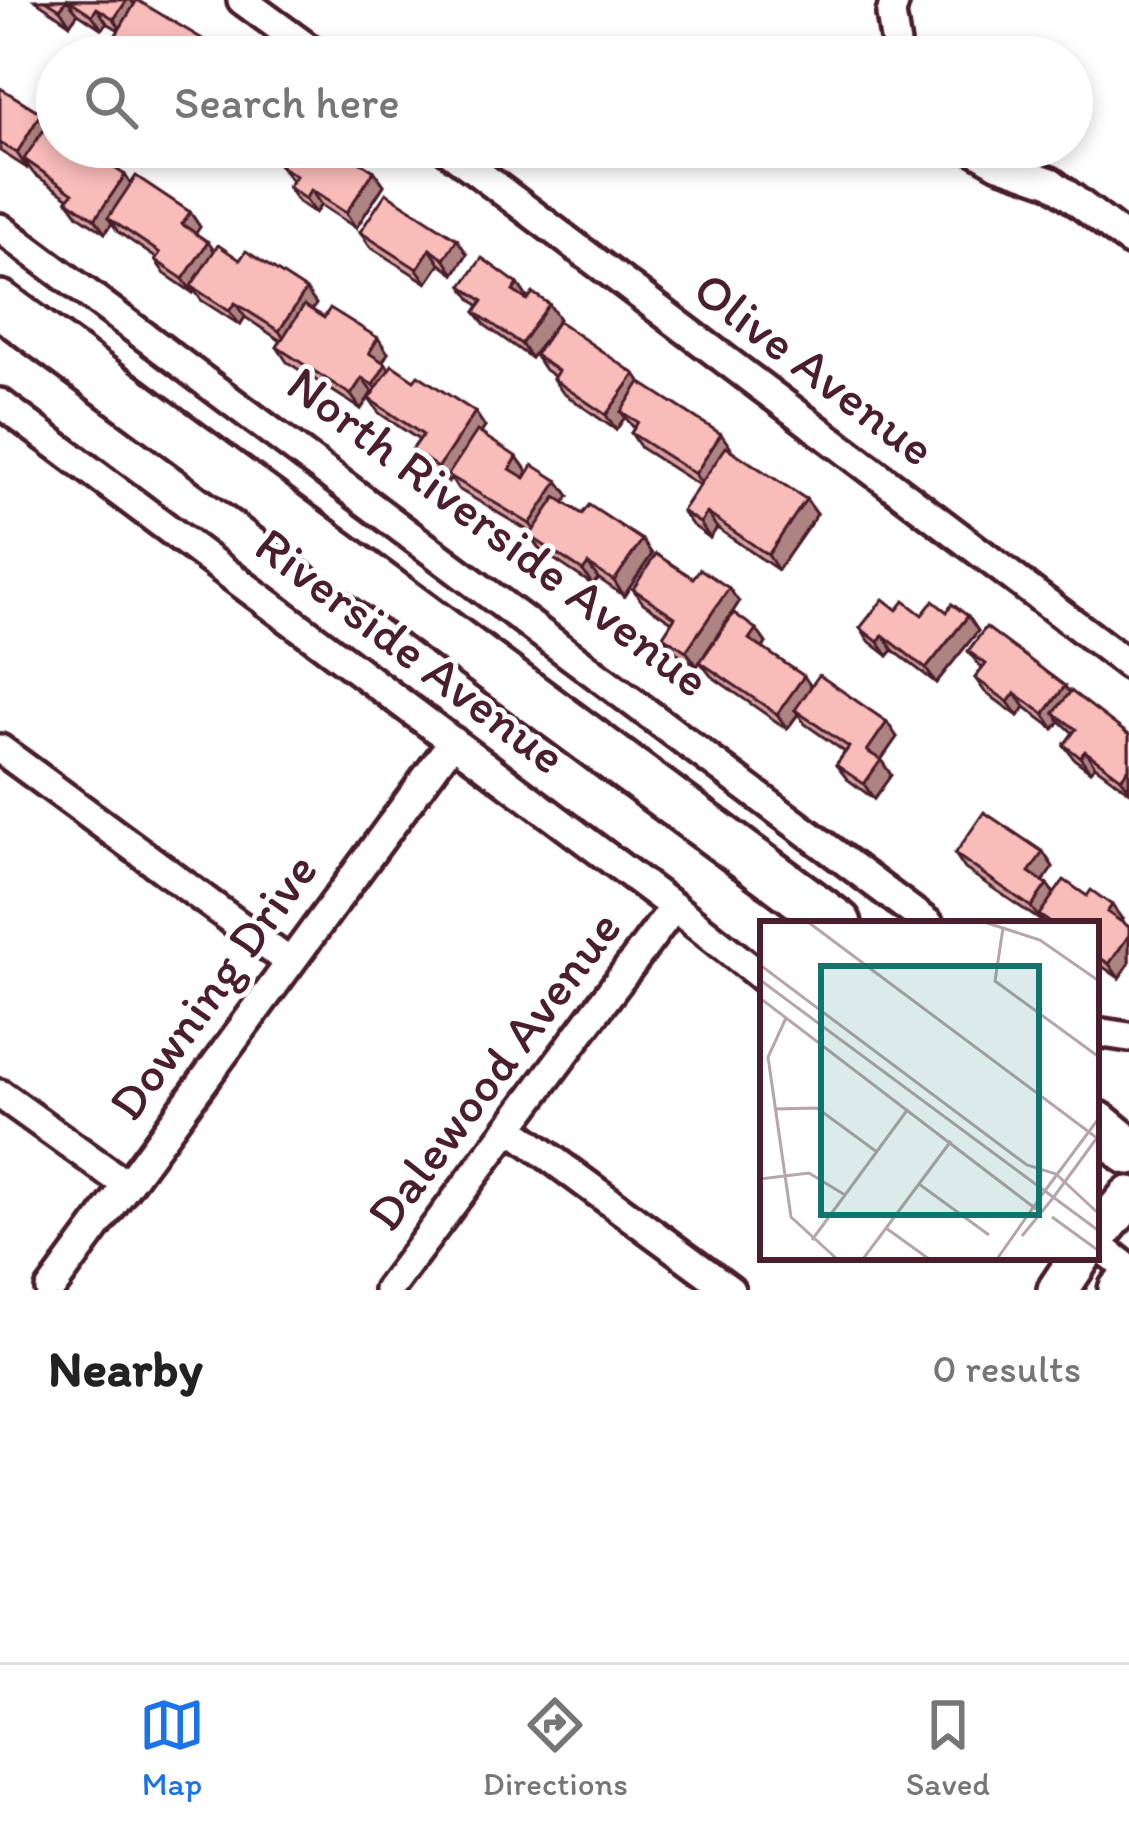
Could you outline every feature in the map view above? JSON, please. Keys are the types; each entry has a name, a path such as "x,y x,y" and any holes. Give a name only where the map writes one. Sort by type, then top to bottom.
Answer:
{"main road":[{"path":"0,304 834,921"},
{"path":"1099,1126 1129,1151"},
{"path":"1099,1236 1129,1197"},
{"path":"1058,1290 1078,1260"},
{"path":"1119,1290 1129,1279"}],"street":[{"path":"242,0 291,36"},
{"path":"895,0 891,14 895,36"},
{"name":"Olive Avenue","path":"471,168 1129,665"},
{"path":"1011,168 1051,182 1129,241"},
{"name":"North Riverside Avenue","path":"0,229 925,921"},
{"name":"Riverside Avenue","path":"0,403 760,976"},
{"name":"Downing Drive","path":"50,1290 453,741"},
{"path":"0,748 289,962"},
{"name":"Dalewood Avenue","path":"388,1290 674,907"},
{"path":"1099,1032 1129,1036"},
{"path":"0,1094 125,1184"},
{"path":"510,1128 730,1290"},
{"path":"1099,1243 1129,1269"}],"building":[{"path":"46,0 67,0 60,9"},
{"path":"69,0 127,0 114,19 97,8 92,15"},
{"path":"137,0 198,36 115,36"},
{"path":"0,88 36,110 36,121 17,153 0,143"},
{"path":"36,141 36,167 24,159"},
{"path":"37,168 114,168 125,175 95,219 67,200 73,193"},
{"path":"283,168 374,171 346,213 311,190 305,199 288,187 296,176"},
{"path":"136,176 190,212 182,224 208,242 183,279 155,260 160,253 108,218"},
{"path":"386,193 457,239 444,259 430,249 417,269 360,232"},
{"path":"218,245 240,260 246,251 306,290 279,331 235,303 229,311 191,286"},
{"path":"482,258 518,284 513,291 527,300 533,293 549,304 521,344 475,312 483,301 462,286"},
{"path":"304,305 324,318 330,308 378,338 369,353 386,364 373,385 362,378 351,395 277,347"},
{"path":"558,321 635,374 606,415 553,379 558,371 535,355"},
{"path":"392,365 414,380 418,375 475,412 438,468 412,450 423,435 369,399"},
{"path":"640,382 721,434 695,474 631,433 638,422 621,412"},
{"path":"477,431 517,457 510,469 525,478 533,465 558,481 530,524 448,475"},
{"path":"726,447 806,499 768,555 707,513 700,523 682,511"},
{"path":"556,497 582,514 589,505 642,540 614,581 588,564 583,571 530,536"},
{"path":"656,554 693,578 700,569 729,588 686,651 663,636 675,617 633,589"},
{"path":"883,599 897,610 904,601 922,615 933,601 947,612 952,604 968,616 926,669 883,635 878,642 860,628"},
{"path":"734,613 756,629 749,639 804,676 777,714 700,662"},
{"path":"986,627 1065,686 1044,714 1015,693 1008,702 975,678 986,664 968,651"},
{"path":"819,675 887,722 867,751 881,760 864,784 836,765 849,747 795,710"},
{"path":"1071,691 1129,735 1129,768 1121,778 1085,751 1080,757 1064,745 1076,729 1054,713"},
{"path":"984,812 1043,852 1029,872 1047,884 1031,907 955,854"},
{"path":"1064,880 1087,896 1091,890 1112,905 1107,912 1129,927 1129,935 1109,964 1099,957 1099,921 1048,921 1039,915"}]}
